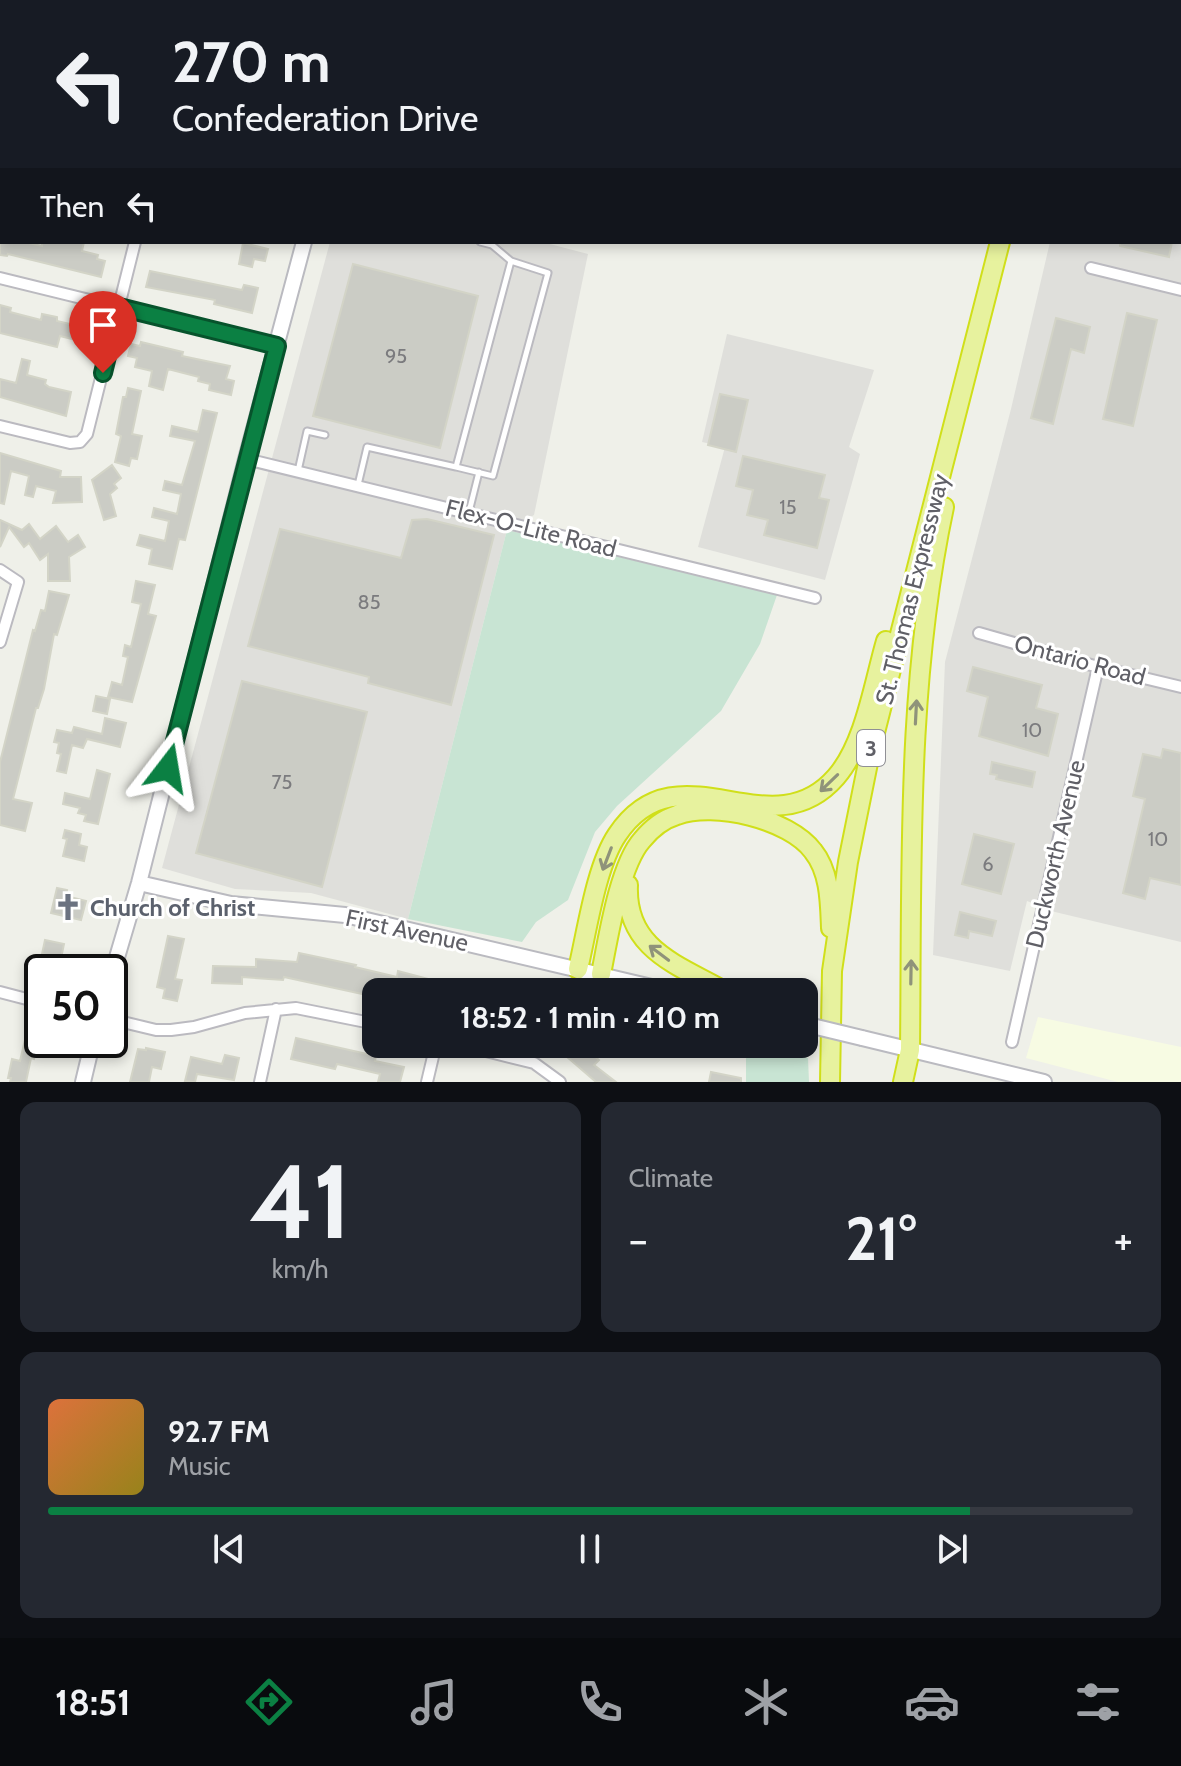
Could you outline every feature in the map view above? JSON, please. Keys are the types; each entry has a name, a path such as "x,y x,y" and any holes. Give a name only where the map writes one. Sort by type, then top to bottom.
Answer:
{"highway":[{"name":"St. Thomas Expressway","path":"830,1082 832,971 848,862 871,748 999,244"},
{"path":"903,1082 910,1050 913,773 923,627 940,525 1000,244"},
{"path":"578,969 608,853 615,837 640,812 661,801 691,794 760,806 785,806 812,798 838,775 858,737 904,581 927,529"},
{"path":"601,974 624,877 640,842 675,815 709,810 786,828 809,846 823,869 831,911 832,971"},
{"path":"635,851 629,870 628,899 636,929 657,953 701,978"}],"main road":[{"path":"118,954 303,244"},
{"name":"First Avenue","path":"139,883 231,904 345,915 617,978"},
{"path":"818,1027 1044,1082"},
{"path":"83,1082 89,1058"}],"street":[{"path":"0,426 60,441 80,442 90,424 135,244"},
{"path":"1091,268 1181,290"},
{"path":"0,278 277,346"},
{"name":"Flex-O-Lite Road","path":"246,459 815,598"},
{"path":"0,570 18,582 0,642"},
{"name":"Ontario Road","path":"979,633 1181,687"},
{"name":"Duckworth Avenue","path":"1012,1042 1098,667"},
{"path":"0,992 24,998"},
{"path":"260,1082 276,1009"},
{"path":"128,1023 171,1030 276,1009 316,1010 362,1021"},
{"path":"427,1082 433,1058"},
{"path":"514,1058 534,1063 560,1082"}],"lane":[{"path":"358,486 367,447 493,476 548,273 511,261 488,244"},
{"path":"456,467 511,261"},
{"path":"298,471 307,431 325,435"},
{"path":"469,512 479,472"}],"shaded area":[{"path":"329,244 550,244 588,254 534,515 507,530 408,919 311,893 235,889 162,868"},
{"path":"1050,244 1181,244 1181,942 1055,912 1027,901 1010,971 933,955 945,662 1011,409"},
{"path":"727,334 874,370 849,447 860,454 825,580 698,547 725,447 702,442"},
{"path":"507,530 777,595 760,644 721,711 617,806 595,832 568,900 536,922 522,942 408,919"},
{"path":"1038,1017 1181,1047 1181,1082 1118,1082 1026,1058"},
{"path":"746,1058 808,1058 809,1082 746,1082"}],"building":[{"path":"0,244 84,244 82,251 98,255 97,259 105,261 101,277 8,254 0,255"},
{"path":"243,244 268,249 265,261 254,259 252,267 239,264"},
{"path":"1120,244 1172,244 1169,257"},
{"path":"353,264 478,296 440,448 313,416"},
{"path":"150,271 242,290 244,285 258,288 252,313 214,304 215,300 146,287"},
{"path":"0,305 11,308 10,312 41,320 42,314 57,317 57,321 87,328 84,342 60,336 57,347 0,333"},
{"path":"1127,313 1157,320 1133,426 1103,419"},
{"path":"1056,318 1090,327 1084,353 1071,349 1053,424 1031,418"},
{"path":"141,342 183,352 182,356 230,366 226,379 234,381 231,395 209,390 210,384 198,381 199,377 168,369 163,390 149,386 152,371 135,367 137,358 128,356 131,344 140,346"},
{"path":"22,359 30,361 27,375 46,380 45,384 49,387 71,392 66,416 0,397 0,379 16,383"},
{"path":"128,388 141,391 132,434 142,436 137,459 131,458 129,466 115,462 121,436 116,434 123,397 126,397"},
{"path":"720,394 748,400 736,452 708,445"},
{"path":"203,410 217,413 185,540 179,539 172,569 149,564 152,549 137,545 140,535 165,541 169,521 152,517 154,508 177,514 181,494 163,490 165,481 182,485 195,441 170,436 172,426 198,432"},
{"path":"0,453 61,471 60,477 81,477 82,502 53,503 56,491 36,486 33,497 25,495 29,476 11,471 4,504 0,503"},
{"path":"743,456 825,475 819,498 829,500 817,548 764,535 768,520 747,515 753,490 736,486"},
{"path":"112,465 121,478 110,494 116,516 104,520 92,480"},
{"path":"427,519 494,535 451,705 368,683 369,677 248,646 280,529 401,558 412,520"},
{"path":"0,520 22,530 29,524 40,539 56,526 68,542 78,535 85,547 69,557 70,581 48,581 48,554 40,560 29,543 24,547 9,527 0,547"},
{"path":"136,581 155,585 148,614 156,616 132,702 108,697 112,682 122,685 128,657 123,656 125,645 131,647 141,604 132,602"},
{"path":"49,591 69,595 57,635 54,634 44,689 36,708 13,799 32,803 25,831 0,825 0,762 33,630 41,610 45,611"},
{"path":"973,667 1042,685 1036,708 1058,714 1048,756 979,736 988,697 967,691"},
{"path":"242,681 367,712 322,887 196,853"},
{"path":"96,696 110,699 107,714 93,711"},
{"path":"105,718 126,723 120,747 87,739 83,748 72,745 66,773 57,771 61,754 57,753 59,743 54,742 57,730 72,733 74,727 102,734"},
{"path":"1163,749 1181,753 1181,885 1150,878 1145,899 1123,893 1145,799 1133,796 1143,754 1161,758"},
{"path":"992,762 1035,772 1032,787 996,779 997,775 990,774"},
{"path":"97,770 110,774 98,824 84,821 86,815 78,813 80,808 63,804 65,793 90,799"},
{"path":"65,830 81,834 79,845 87,847 84,861 63,856 67,839 63,838"},
{"path":"974,834 1014,844 1001,894 962,884"},
{"name":"Church of Christ","path":"57,888 67,890 66,896 86,901 81,920 51,913"},
{"path":"960,912 996,921 992,936 969,931 968,938 955,935"},
{"path":"168,936 184,939 175,979 182,980 177,1001 163,998 165,989 157,987"},
{"path":"45,940 64,944 62,954 42,954"},
{"path":"299,953 397,977 398,971 424,978 362,978 362,994 284,977 283,980 242,977 242,984 212,983 213,966 256,967 256,959 297,962"},
{"path":"296,1038 362,1053 362,1058 376,1058 375,1061 404,1067 400,1082 378,1082 380,1074 337,1064 335,1069 291,1059"},
{"path":"24,1044 24,1058 31,1058 26,1082 10,1082 12,1059 20,1061"},
{"path":"138,1049 165,1052 161,1069 152,1067 149,1082 130,1082"},
{"path":"225,1055 239,1058 234,1080 197,1074 195,1082 185,1081 191,1057 222,1064"},
{"path":"568,1058 597,1058 599,1060 594,1065 616,1082 596,1082"},
{"path":"711,1072 741,1078 741,1082 709,1082"}],"place":[{"name":"Church of Christ","path":"68,907"}],"route":[{"path":"103,373 119,307 277,346 168,768"}]}
